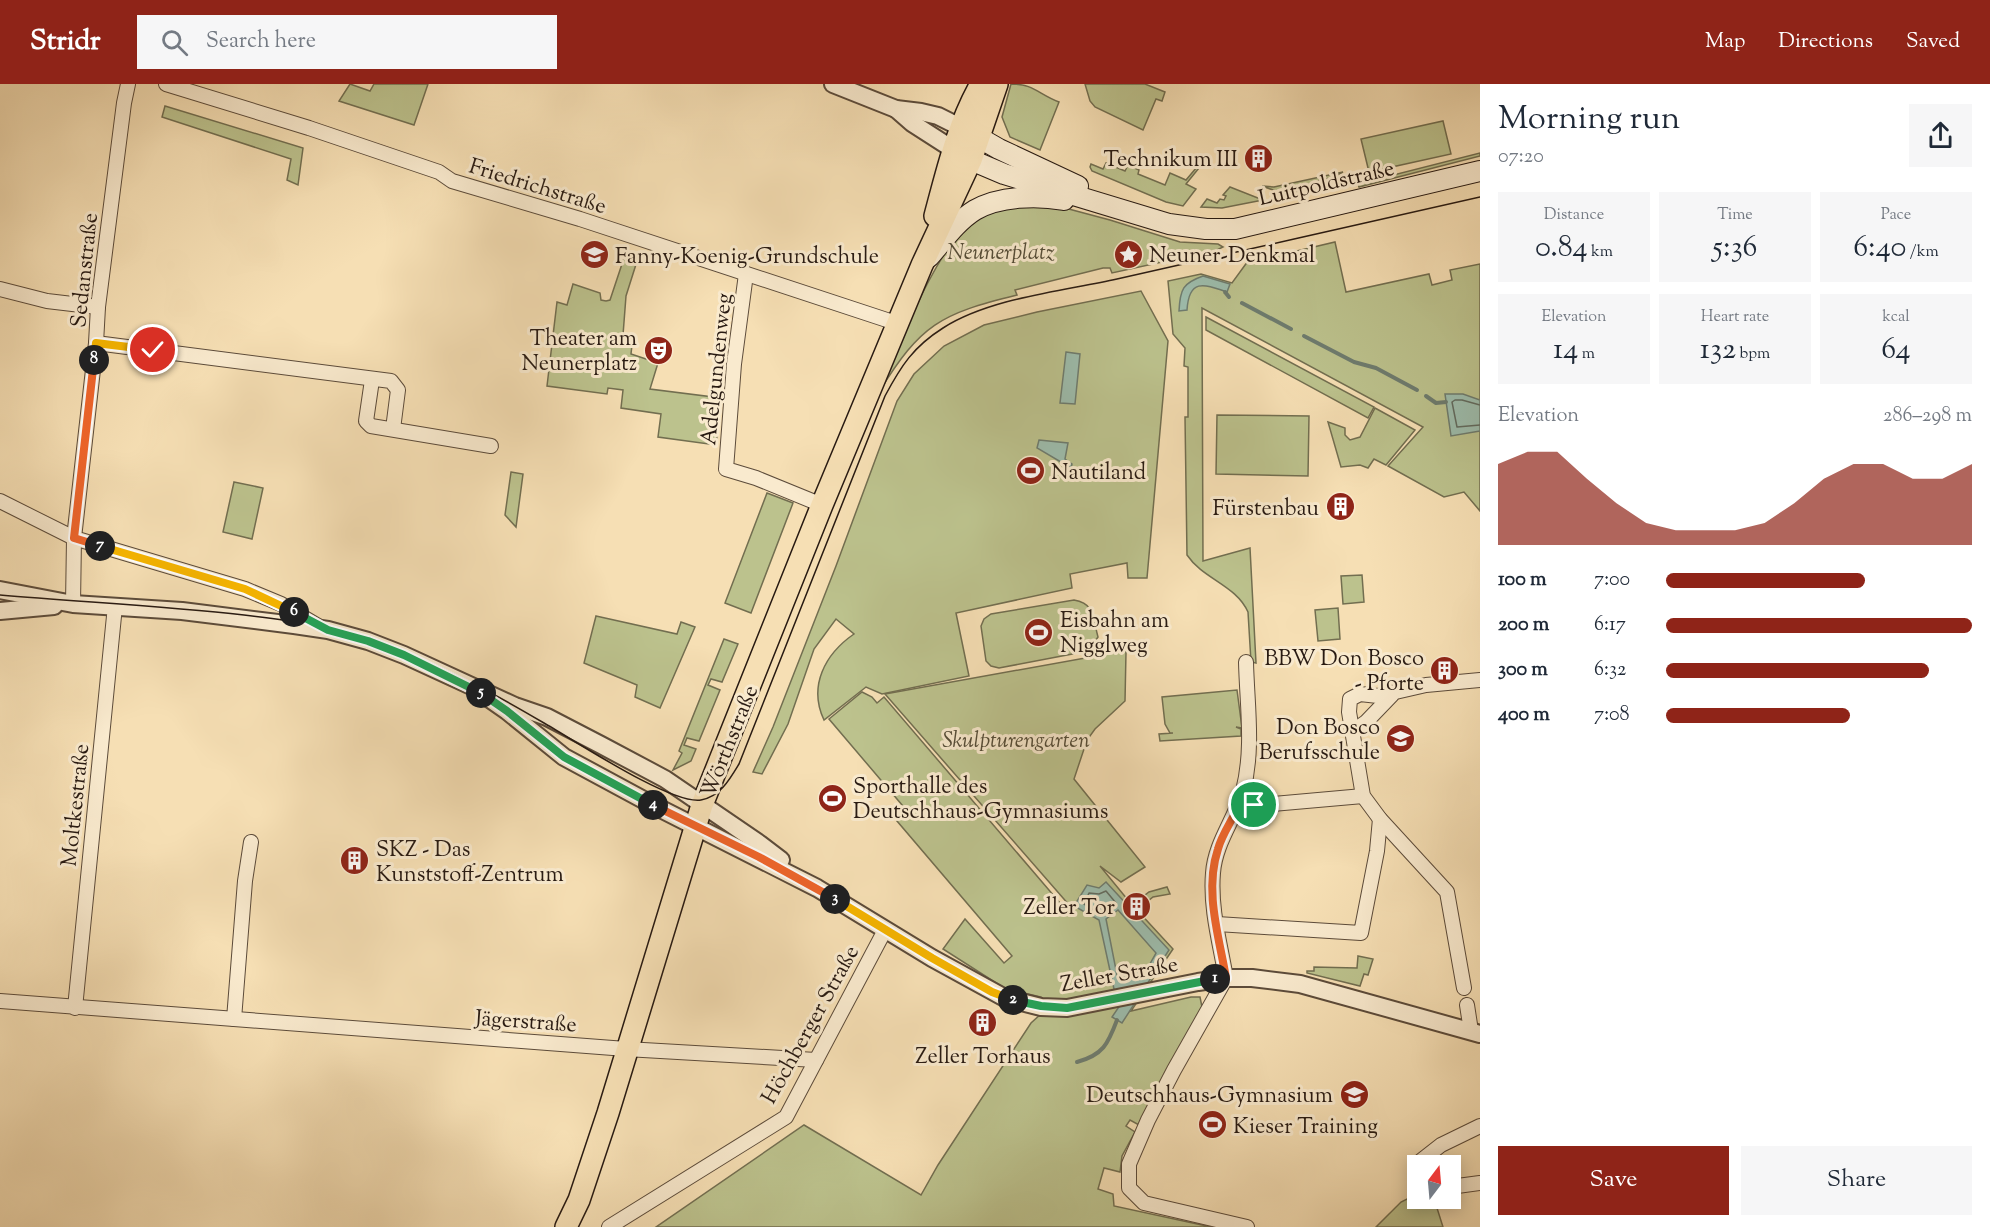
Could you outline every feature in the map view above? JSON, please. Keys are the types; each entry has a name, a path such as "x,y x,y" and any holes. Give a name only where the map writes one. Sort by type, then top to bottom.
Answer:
{"main road":[{"path":"963,155 962,128 981,84"},
{"path":"963,155 980,138 997,84"},
{"path":"962,128 1137,214"},
{"path":"963,155 1004,174 1137,214"},
{"name":"Wörthstraße","path":"566,1227 579,1200 601,1135 702,805 822,505 899,324 963,155"},
{"name":"Luitpoldstraße","path":"1137,214 1182,226 1236,229 1480,171"},
{"path":"922,265 963,220 974,211 994,202 1058,199 1137,214"}],"street":[{"name":"Sedanstraße","path":"73,604 74,538 98,307 124,103 129,84"},
{"name":"Friedrichstraße","path":"166,84 429,168 452,181 580,219 899,324"},
{"path":"833,84 896,110 912,123 963,155"},
{"path":"896,110 938,116 962,128"},
{"name":"Adelgundenweg","path":"746,274 734,364 726,469 756,477 822,505"},
{"path":"0,289 47,301 98,307"},
{"path":"96,343 391,381 398,390 393,429"},
{"path":"372,380 366,421 371,426 491,446"},
{"path":"0,501 74,538 245,589 281,604 328,630 368,641 404,655 515,706 547,717 665,779 760,844 817,888"},
{"path":"0,590 73,604 182,611 328,630"},
{"path":"0,611 73,604"},
{"name":"Moltkestraße","path":"75,1008 115,606"},
{"path":"1246,662 1250,752 1246,778 1238,807 1218,848 1213,870 1212,893 1226,978 1148,1120 1130,1164 1129,1188 1144,1203 1247,1227"},
{"path":"1464,988 1446,892 1380,819 1363,796 1349,712 1350,699 1360,694 1378,696 1426,685 1480,680"},
{"path":"474,688 507,711 564,757 652,805 817,888"},
{"path":"1353,731 1366,722 1392,694"},
{"path":"1238,807 1363,796"},
{"path":"1217,924 1361,933 1374,870 1380,819"},
{"path":"234,1019 245,881 251,842"},
{"name":"Zeller Straße","path":"817,888 992,992 1005,998 1041,1006 1067,1008 1088,1006 1226,978 1258,978 1300,984 1476,1033"},
{"name":"Höchberger Straße","path":"609,1227 786,1117 885,930"},
{"name":"Jägerstraße","path":"0,1001 626,1049 816,1060"},
{"path":"1467,1005 1476,1033"},
{"path":"1429,1155 1442,1145 1480,1126"},
{"path":"1461,1186 1480,1183"}],"green space":[{"path":"350,84 370,91 374,84 428,84 414,125 339,101"},
{"path":"1011,84 1031,88 1059,102 1040,150 1010,137 1002,117"},
{"path":"1085,84 1145,84 1165,92 1162,101 1156,99 1143,130 1095,107 1090,101"},
{"path":"165,106 303,148 298,185 287,180 291,159 162,117"},
{"path":"1443,121 1451,154 1369,172 1361,139"},
{"path":"1480,153 1480,156 1359,187 1358,184"},
{"path":"1106,163 1125,171 1128,165 1139,170 1138,174 1165,185 1170,173 1186,180 1197,167 1199,168 1186,184 1196,189 1183,206 1166,202 1092,171 1090,167 1091,164 1103,169"},
{"path":"1343,172 1317,181 1317,184 1299,188 1300,191 1284,194 1262,186 1274,187"},
{"path":"1230,187 1263,200 1222,208 1201,207 1207,199 1217,203 1220,199 1224,200 1226,196 1223,195"},
{"name":"Neunerplatz","path":"1050,204 1180,242 1218,244 1223,247 1112,273 1110,268 1103,268 1015,290 1017,295 951,316 921,336 907,351 879,392 934,271 963,229 978,217 995,210"},
{"path":"1335,242 1346,292 1429,274 1432,285 1452,280 1450,270 1480,264 1480,511 1464,492 1444,497 1388,466 1423,427 1202,308 1203,561 1250,548 1256,663 1251,662 1248,612 1243,603 1187,555 1185,417 1188,417 1188,367 1184,366 1185,348 1173,334 1168,281 1201,274 1232,283 1248,261 1254,259 1261,262 1263,259"},
{"path":"625,255 638,258 626,296 623,335 633,336 631,354 658,363 650,389 721,398 716,445 658,437 661,414 621,408 623,390 608,388 607,394 547,386 557,302 567,305 573,284 600,293 601,300 610,300"},
{"name":"Nautiland","path":"1141,291 1168,341 1147,578 1128,578 1127,563 1070,574 1072,588 956,613 969,676 882,694 866,687 824,720 818,695 822,672 835,651 854,634 836,619 814,649 788,724 762,774 753,772 836,566 897,401 914,374 944,346 984,325"},
{"path":"1206,317 1374,407 1368,418 1206,330"},
{"path":"1375,408 1415,430 1386,465 1374,459 1368,468 1360,465 1341,467 1328,422 1345,428 1345,435 1350,440 1360,437"},
{"path":"1217,415 1309,416 1308,476 1216,474"},
{"path":"511,472 523,474 516,527 505,515"},
{"path":"234,482 263,488 252,539 223,532"},
{"path":"767,493 793,503 751,613 725,603"},
{"path":"1362,575 1364,602 1343,604 1341,576"},
{"name":"Eisbahn am Nigglweg","path":"1074,600 1090,608 1094,618 1098,637 1088,651 999,668 991,666 986,661 981,626 984,619 991,614"},
{"path":"1338,608 1340,639 1318,641 1315,610"},
{"path":"596,616 677,634 681,622 695,627 660,708 635,697 637,685 584,663"},
{"path":"724,639 738,644 722,682 711,679 708,685 720,690 699,741 687,738 684,745 696,749 691,761 673,770 682,753 679,751"},
{"name":"Skulpturengarten","path":"1126,652 1125,701 1095,729 1087,740 1074,779 1145,867 1121,882 1100,866 1132,905 1149,892 1167,887 1170,894 1153,897 1137,910 1173,949 1131,1011 1191,997 1200,997 1202,1007 1139,1125 1130,1120 1126,1126 1135,1132 1122,1156 1120,1172 1104,1168 1098,1189 1113,1194 1114,1206 1211,1227 656,1227 804,1125 921,1195 938,1165 1031,1023 1042,1013 1041,997 1004,988 943,949 965,919 1004,963 1012,956 897,821 908,812 829,719 862,692 872,697 877,703 884,697 1066,910 1070,906 885,694"},
{"path":"1237,690 1242,728 1236,727 1241,729 1241,736 1160,741 1159,734 1173,733 1170,733 1165,724 1162,697"},
{"path":"1358,956 1373,959 1368,975 1364,974 1360,986 1307,973 1307,971 1314,971 1314,967 1357,968"},
{"path":"1407,1199 1407,1209 1437,1209 1443,1227 1376,1227"}],"water":[{"path":"1203,276 1230,284 1227,292 1199,286 1191,293 1187,310 1179,311 1180,297 1184,288 1191,281"},
{"path":"1066,352 1080,354 1075,404 1060,403"},
{"path":"1445,394 1463,394 1480,400 1480,431 1451,436"},
{"path":"1039,440 1068,443 1065,459 1072,464 1071,468 1037,448"},
{"path":"1106,882 1169,950 1122,1023 1112,1017 1125,998 1114,989 1099,920 1074,906 1087,885 1099,888","holes":["1118,910 1156,953 1147,969 1117,975 1106,919"]}],"waterway":[{"path":"1225,292 1229,297"},
{"path":"1242,303 1291,329"},
{"path":"1304,336 1354,362 1376,368 1417,390"},
{"path":"1426,396 1436,403 1446,402"},
{"path":"1077,1062 1099,1052 1111,1036 1117,1020"}],"tram line":[{"path":"0,595 244,615 354,633 410,654 486,690 646,782 687,799 701,800 719,791 739,764 885,396 909,358 933,335 962,318 1004,302 1117,279 1480,197"}],"place":[{"name":"Technikum III","path":"1259,158"},
{"name":"Neuner-Denkmal","path":"1128,254"},
{"name":"Fanny-Koenig-Grundschule","path":"594,255"},
{"name":"Theater am Neunerplatz","path":"658,350"},
{"name":"Nautiland","path":"1030,471"},
{"name":"Fürstenbau","path":"1340,507"},
{"name":"Eisbahn am Nigglweg","path":"1039,632"},
{"name":"BBW Don Bosco - Pforte","path":"1445,670"},
{"name":"Don Bosco Berufsschule","path":"1401,739"},
{"name":"Sporthalle des Deutschhaus-Gymnasiums","path":"832,798"},
{"name":"SKZ - Das Kunststoff-Zentrum","path":"355,861"},
{"name":"Zeller Tor","path":"1136,906"},
{"name":"Zeller Torhaus","path":"983,1023"},
{"name":"Deutschhaus-Gymnasium","path":"1354,1094"},
{"name":"Kieser Training","path":"1212,1125"}],"route":[{"path":"153,350 96,343 74,538 245,589 281,604 314,624 404,655 474,688 507,711 564,757 652,805 817,888 932,958 1005,998 1033,1005 1067,1008 1088,1006 1226,978 1215,918 1212,893 1213,870 1218,848 1238,807 1254,805"}]}
